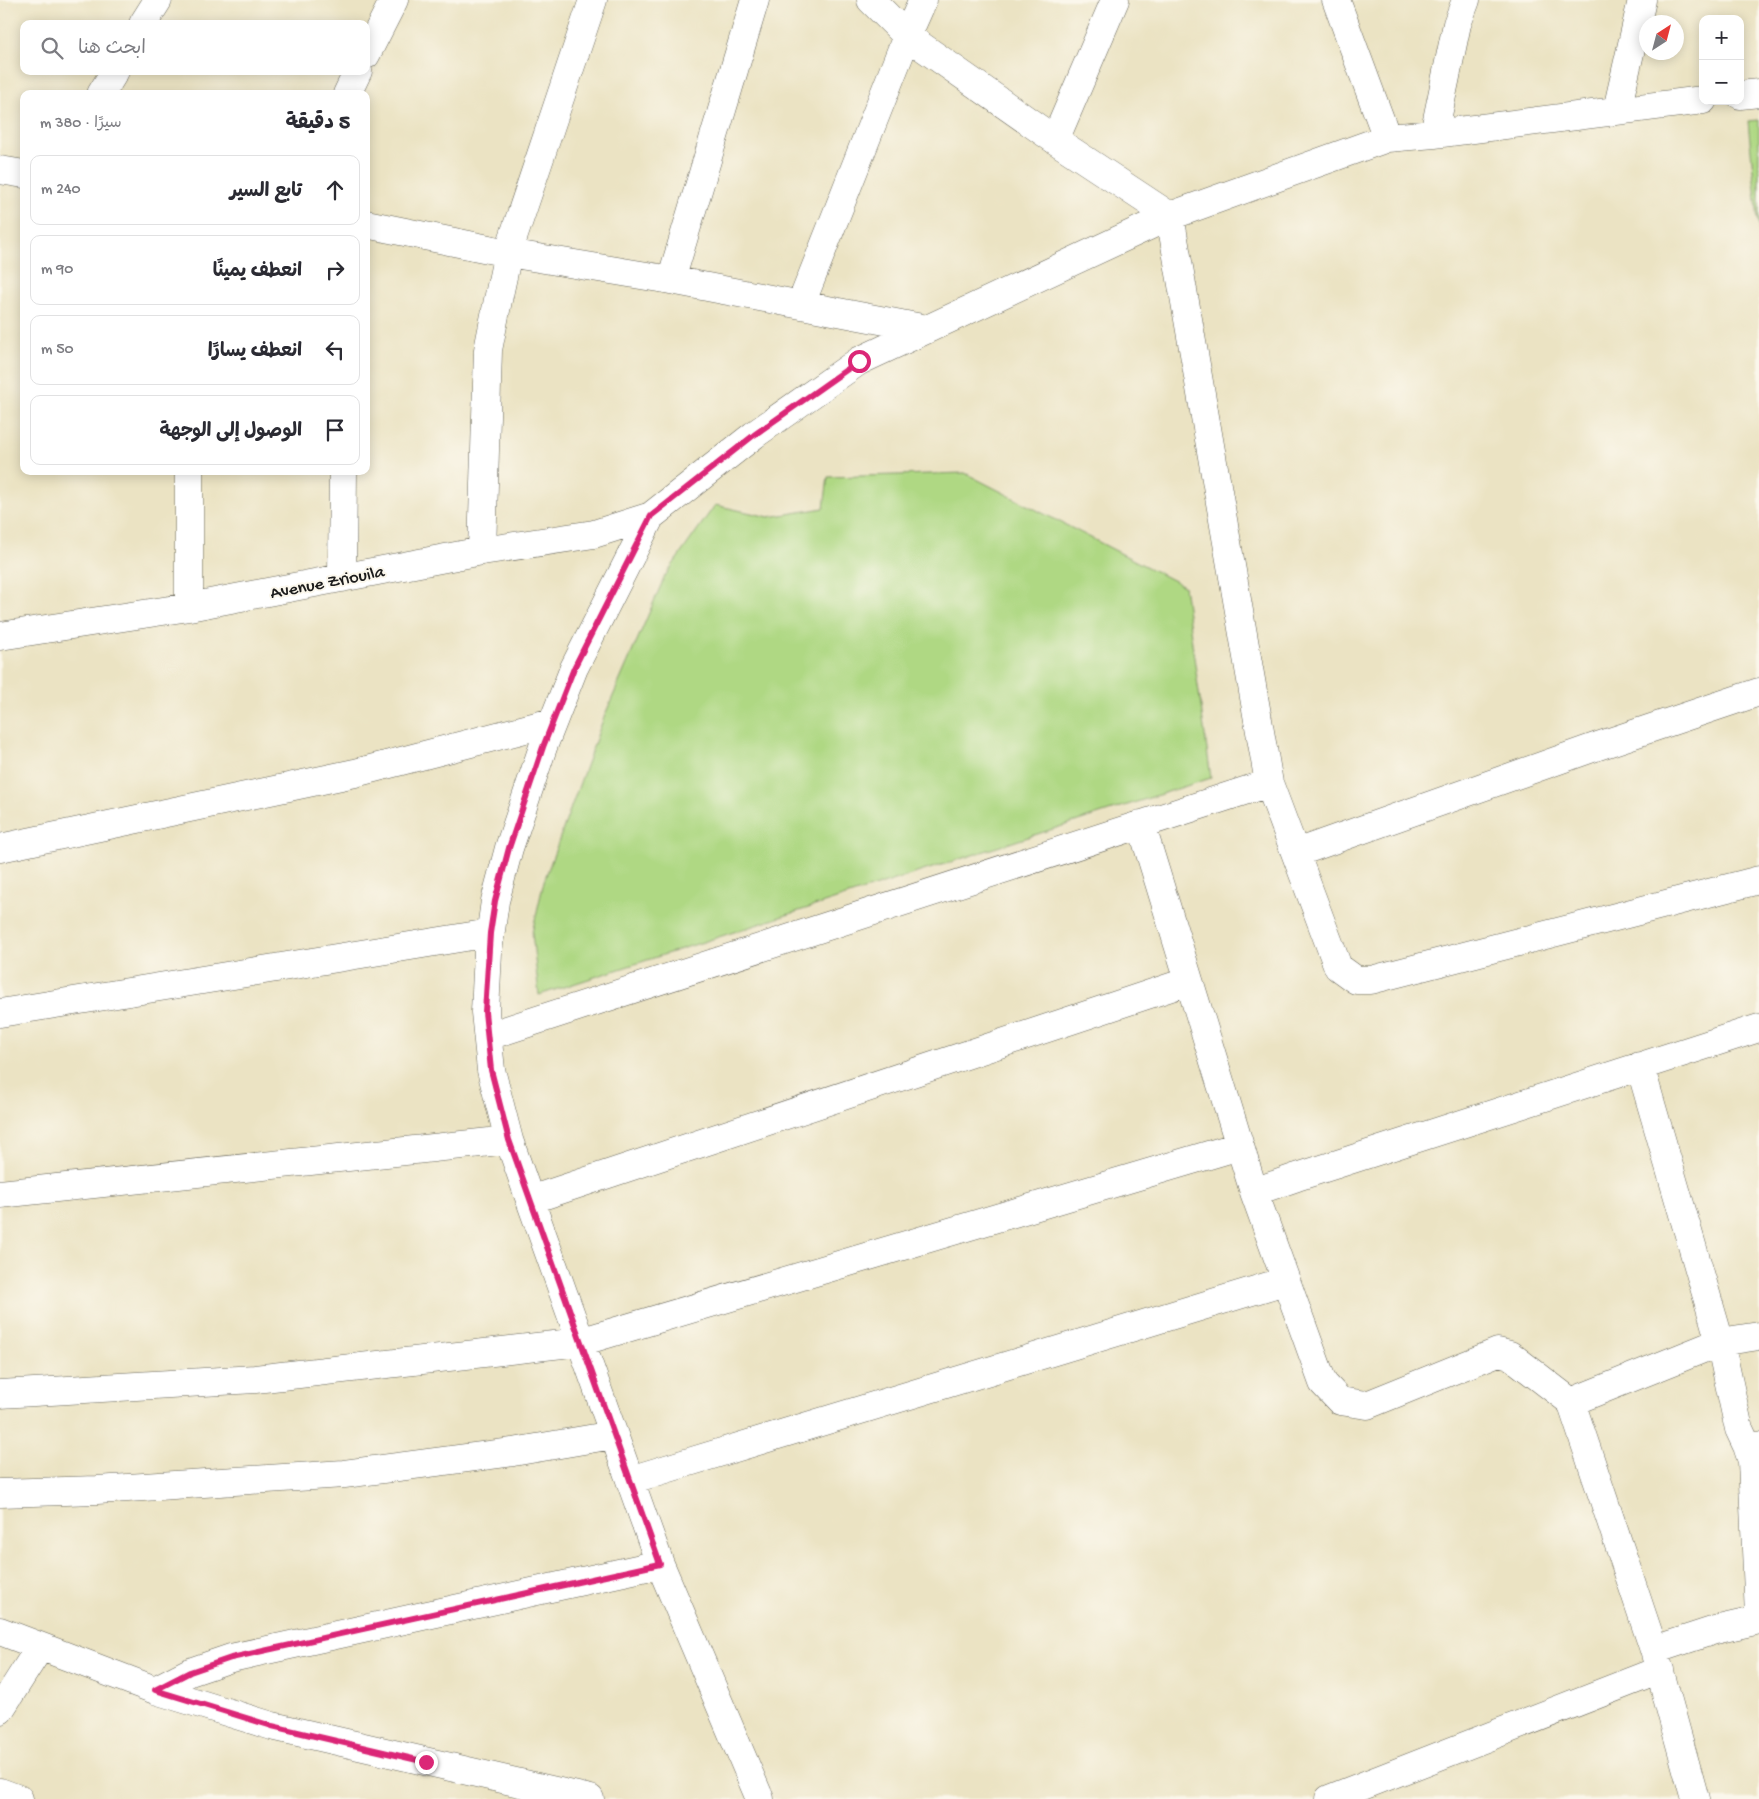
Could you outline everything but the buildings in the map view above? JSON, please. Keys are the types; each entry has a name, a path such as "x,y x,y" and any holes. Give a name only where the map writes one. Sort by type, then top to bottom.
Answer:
{"street":[{"path":"146,20 158,0"},
{"path":"370,47 394,0"},
{"path":"482,551 488,350 508,253 593,0"},
{"path":"671,280 755,0"},
{"path":"871,0 906,36 1055,140 1170,216 1269,783 1338,967 1356,980 1371,980 1759,880"},
{"path":"801,304 906,36 923,0"},
{"path":"1055,140 1115,0"},
{"path":"1336,0 1386,138"},
{"path":"1617,110 1642,0"},
{"path":"1434,134 1459,8"},
{"path":"103,90 113,75"},
{"path":"349,90 356,75"},
{"path":"1744,95 1759,93"},
{"path":"760,1799 660,1564 509,1140 491,1070 485,1012 490,933 495,901 509,848 552,722 574,668 651,516 754,435 859,361 1170,216 1386,138 1434,134 1699,100"},
{"path":"0,170 20,173"},
{"path":"370,225 508,253 671,280 927,329"},
{"path":"188,475 190,607"},
{"path":"342,578 343,475"},
{"name":"Avenue Zriouila","path":"0,636 190,607 482,551 594,534 651,516"},
{"path":"1296,852 1598,746 1759,692"},
{"path":"0,848 355,773 552,722"},
{"path":"488,1036 1269,783"},
{"path":"1141,824 1254,1192 1323,1382 1340,1401 1367,1405 1498,1352 1510,1355 1571,1402 1657,1660 1695,1799"},
{"path":"0,1012 490,933"},
{"path":"530,1200 1188,981"},
{"path":"1254,1192 1759,1028"},
{"path":"1640,1066 1720,1342 1739,1429 1753,1446 1752,1461 1759,1614"},
{"path":"0,1194 509,1140"},
{"path":"0,1394 255,1379 580,1342 1239,1146"},
{"path":"630,1480 1285,1281"},
{"path":"1571,1402 1720,1342 1759,1336"},
{"path":"0,1493 97,1490 344,1474 513,1452 613,1435"},
{"path":"155,1690 190,1672 231,1658 660,1564"},
{"path":"1330,1799 1657,1660 1715,1630 1759,1620"},
{"path":"0,1631 155,1690 272,1726 590,1799"},
{"path":"0,1710 40,1647"},
{"path":"0,1792 19,1799"}],"green space":[{"path":"1759,120 1759,231 1748,121"},
{"path":"965,473 1184,586 1211,778 539,995 532,933 544,881 604,717 665,576 715,505 769,517 824,508 828,477"}],"route":[{"path":"426,1762 272,1726 155,1690 190,1672 231,1658 660,1564 509,1140 491,1070 485,1012 488,952 495,901 509,848 543,747 574,668 651,516 754,435 859,361"}]}
